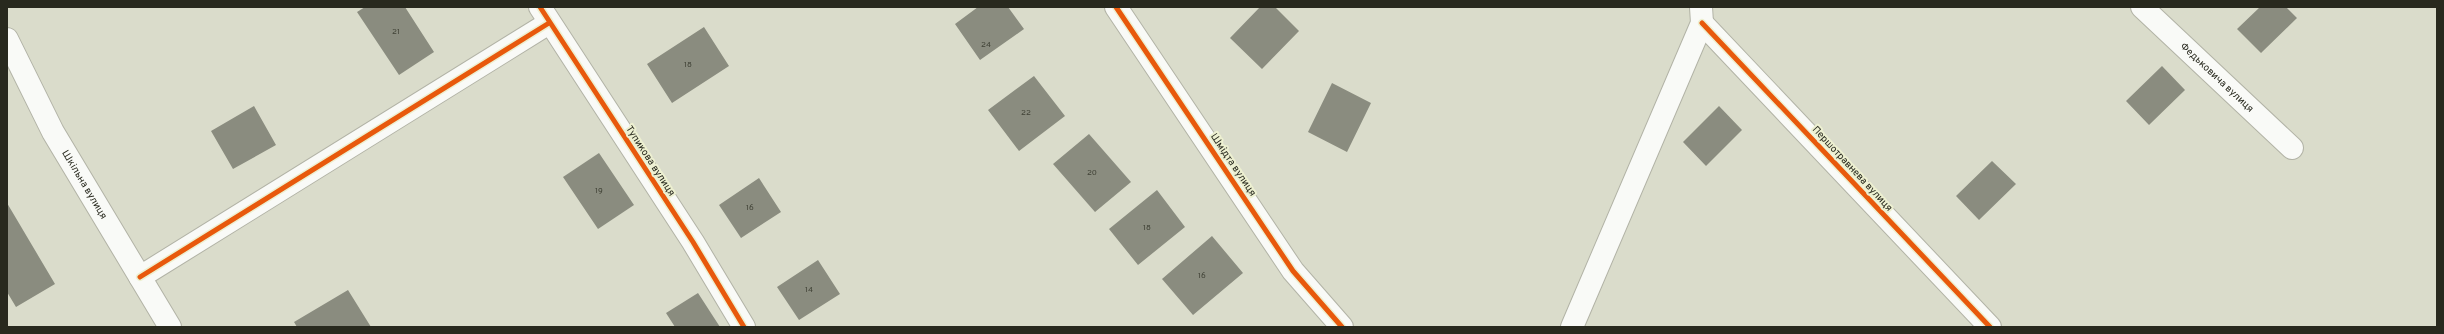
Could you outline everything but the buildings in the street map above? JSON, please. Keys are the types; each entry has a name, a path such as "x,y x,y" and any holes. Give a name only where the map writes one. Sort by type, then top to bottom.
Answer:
{"street":[{"name":"Шмідта вулиця","path":"1116,7 1293,271 1342,327"},
{"name":"Федьковича вулиця","path":"2142,7 2292,148"},
{"path":"140,277 545,15"},
{"name":"Тупикова вулиця","path":"545,15 693,242 744,327"},
{"path":"1572,327 1701,15"},
{"name":"Першотравнева вулиця","path":"1701,15 1990,327"},
{"name":"Шкільна вулиця","path":"7,39 53,132 140,277 166,326"}],"cycle path":[{"path":"540,7 693,242 744,327"},
{"path":"1116,7 1293,271 1342,327"},
{"path":"140,277 549,23"},
{"path":"1702,23 1990,327"}]}
